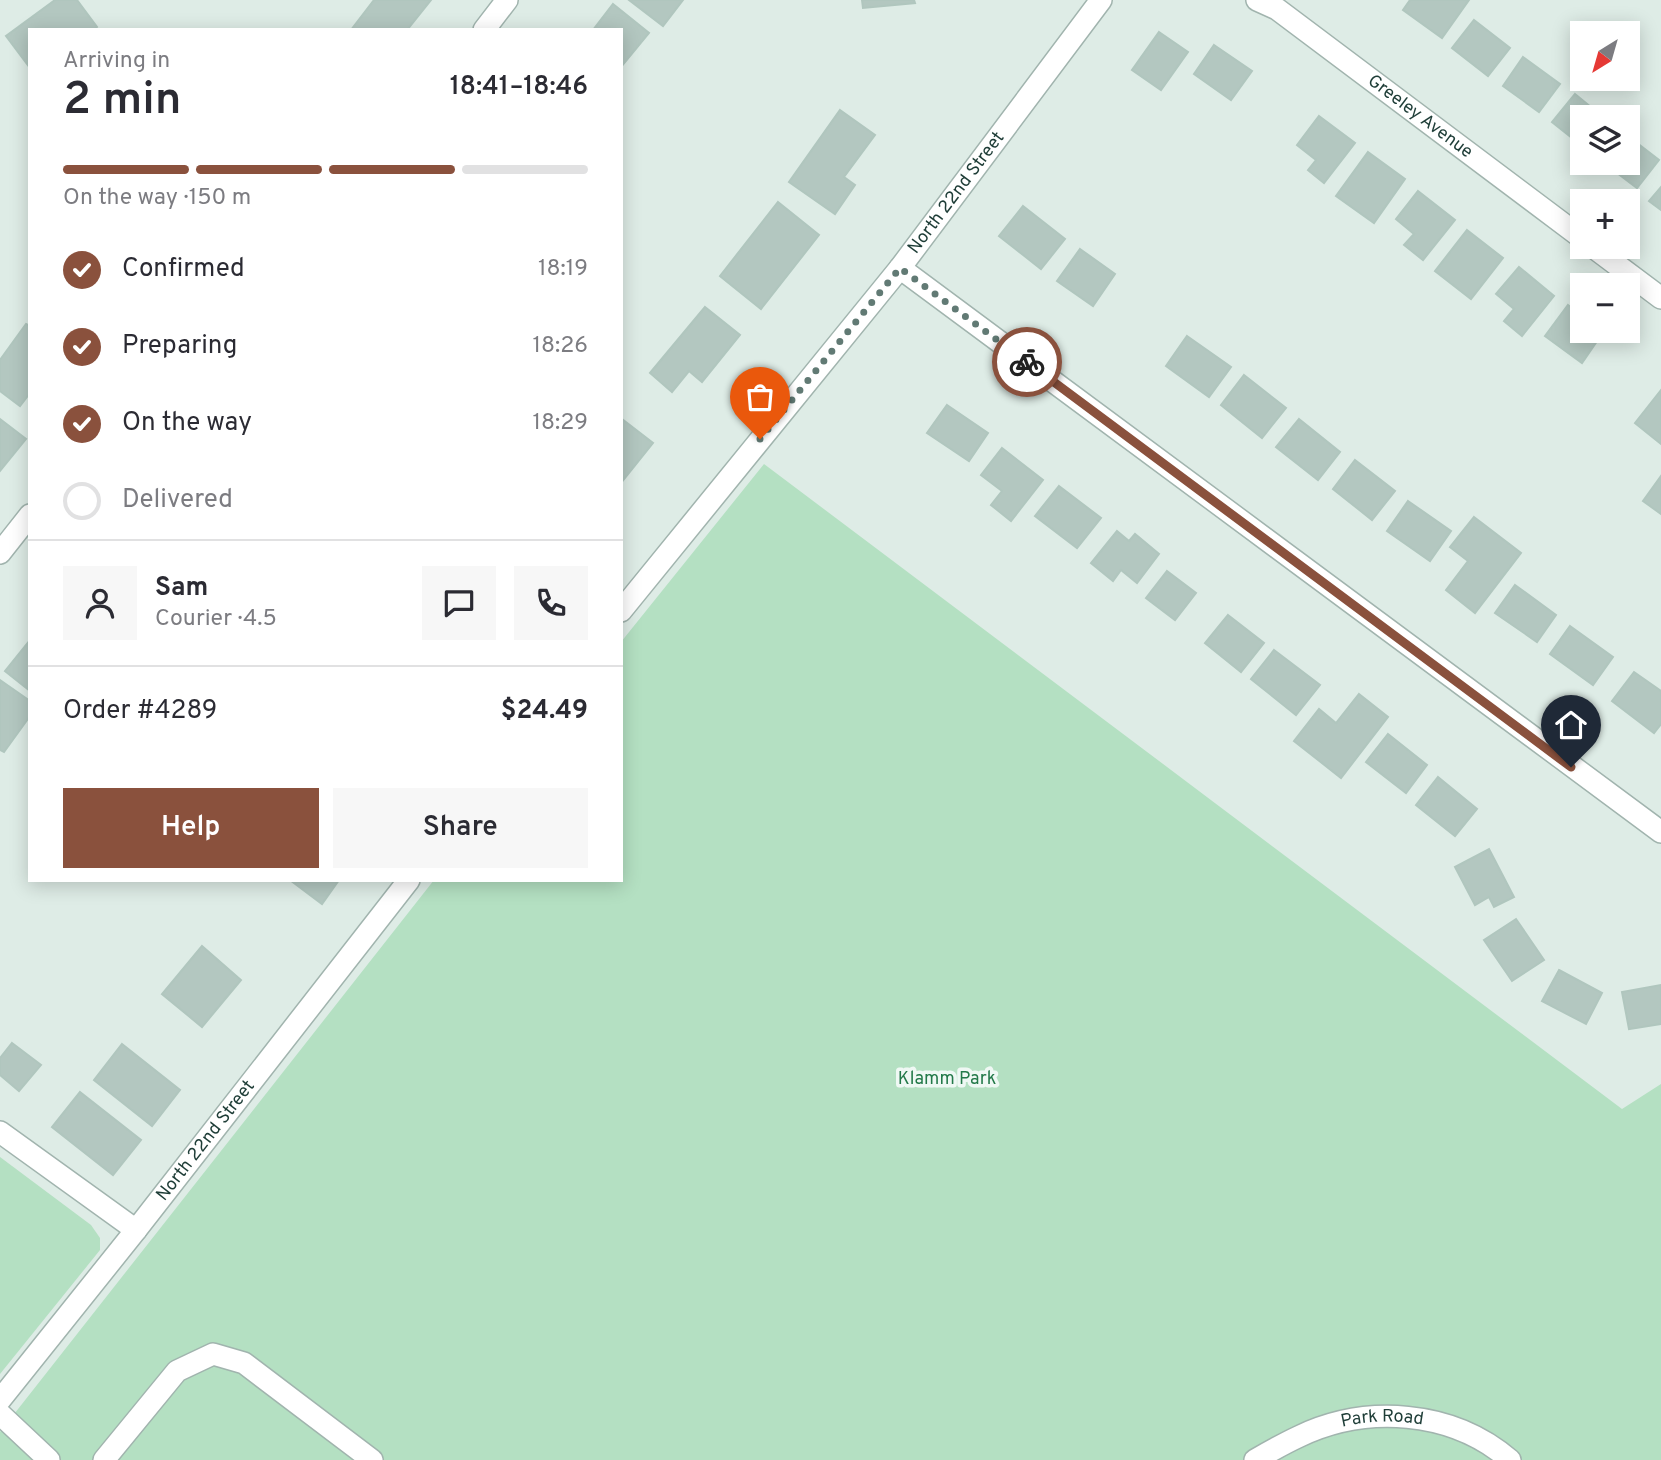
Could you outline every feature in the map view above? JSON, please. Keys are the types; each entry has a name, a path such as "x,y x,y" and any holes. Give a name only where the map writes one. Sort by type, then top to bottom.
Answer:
{"street":[{"path":"486,28 507,0"},
{"name":"North 22nd Street","path":"623,609 900,268 1101,0"},
{"name":"Greeley Avenue","path":"1257,0 1277,9 1570,229"},
{"path":"1609,259 1661,298"},
{"path":"900,268 1661,833"},
{"path":"0,553 28,518"},
{"name":"North 22nd Street","path":"0,1400 407,882"},
{"path":"0,1132 136,1230"},
{"path":"104,1460 177,1371 213,1354 244,1363 372,1460"},
{"path":"0,1414 50,1460"},
{"name":"Park Road","path":"1255,1460 1300,1436 1339,1423 1374,1416 1413,1417 1474,1434 1510,1460"}],"green space":[{"name":"Klamm Park","path":"764,464 1622,1109 1661,1084 1661,1460 0,1460 0,1432 432,882 623,882 623,640"},
{"path":"0,1157 91,1225 100,1238 100,1250 0,1374"}],"building":[{"path":"55,0 77,0 97,27 28,28 28,65 6,36"},
{"path":"374,0 431,0 409,28 353,28"},
{"path":"629,0 683,0 663,26"},
{"path":"862,0 914,0 915,3 863,8"},
{"path":"1410,0 1469,0 1442,38 1403,10"},
{"path":"613,4 649,33 623,65 623,28 595,28"},
{"path":"1474,20 1510,48 1488,76 1452,48"},
{"path":"1159,32 1188,52 1161,90 1132,70"},
{"path":"1214,45 1252,71 1231,100 1194,74"},
{"path":"1523,57 1560,84 1539,112 1503,86"},
{"path":"1575,94 1588,105 1570,105 1570,136 1552,122"},
{"path":"840,110 875,135 844,177 855,185 835,214 789,182"},
{"path":"1319,116 1355,143 1324,183 1308,170 1316,160 1297,145"},
{"path":"1640,145 1659,160 1637,188 1620,175 1640,175"},
{"path":"1368,152 1405,179 1374,223 1336,196"},
{"path":"1661,187 1661,210 1649,201"},
{"path":"1418,191 1455,220 1423,260 1404,245 1414,234 1396,219"},
{"path":"778,202 819,235 761,309 720,276"},
{"path":"1023,206 1065,239 1041,269 999,236"},
{"path":"1467,230 1503,258 1471,299 1435,271"},
{"path":"1080,249 1115,274 1093,306 1057,281"},
{"path":"1519,267 1554,296 1522,336 1504,321 1514,309 1496,294"},
{"path":"1568,305 1570,343 1596,343 1582,363 1545,336"},
{"path":"705,307 740,335 702,382 689,371 672,392 650,373"},
{"path":"26,324 28,325 28,396 20,406 0,391 0,360"},
{"path":"1187,336 1231,367 1209,397 1166,366"},
{"path":"1244,375 1286,408 1262,438 1221,405"},
{"path":"1661,390 1661,444 1635,423"},
{"path":"947,405 988,433 969,461 927,433"},
{"path":"0,419 26,439 0,471"},
{"path":"1299,419 1340,452 1318,480 1276,447"},
{"path":"623,420 653,443 623,480"},
{"path":"1002,448 1043,480 1011,521 991,505 1002,491 981,475"},
{"path":"1355,460 1395,491 1372,520 1333,489"},
{"path":"1661,476 1661,514 1643,501"},
{"path":"1059,486 1101,518 1077,548 1035,516"},
{"path":"1408,501 1451,531 1430,561 1387,531"},
{"path":"1474,517 1521,553 1475,613 1446,590 1468,561 1450,547"},
{"path":"1117,531 1129,541 1135,534 1159,554 1137,583 1121,570 1113,581 1091,563"},
{"path":"1167,571 1196,593 1175,620 1146,598"},
{"path":"1515,585 1556,615 1537,642 1495,613"},
{"path":"1228,615 1264,643 1241,672 1205,643"},
{"path":"1570,626 1613,657 1593,685 1550,654"},
{"path":"28,642 28,689 5,671"},
{"path":"1274,650 1320,685 1296,715 1251,679"},
{"path":"1634,672 1661,691 1661,724 1654,733 1612,701"},
{"path":"0,680 28,700 28,719 4,752 0,750"},
{"path":"1359,694 1388,717 1341,778 1294,741 1319,709 1336,723"},
{"path":"1388,734 1427,765 1406,793 1366,762"},
{"path":"1438,777 1477,809 1455,836 1416,805"},
{"path":"1489,849 1514,897 1494,907 1489,897 1475,905 1455,867"},
{"path":"293,882 338,882 322,904"},
{"path":"1516,919 1544,960 1512,981 1484,940"},
{"path":"202,946 241,980 202,1027 162,994"},
{"path":"1559,970 1602,993 1586,1024 1542,1001"},
{"path":"1661,985 1661,1024 1629,1029 1622,992"},
{"path":"12,1043 41,1065 19,1091 0,1075 0,1058"},
{"path":"122,1044 180,1090 152,1126 94,1080"},
{"path":"80,1092 141,1140 113,1175 52,1127"}],"way so far":[{"path":"760,439 900,268 1027,362"}],"route":[{"path":"1027,362 1571,767"}]}
